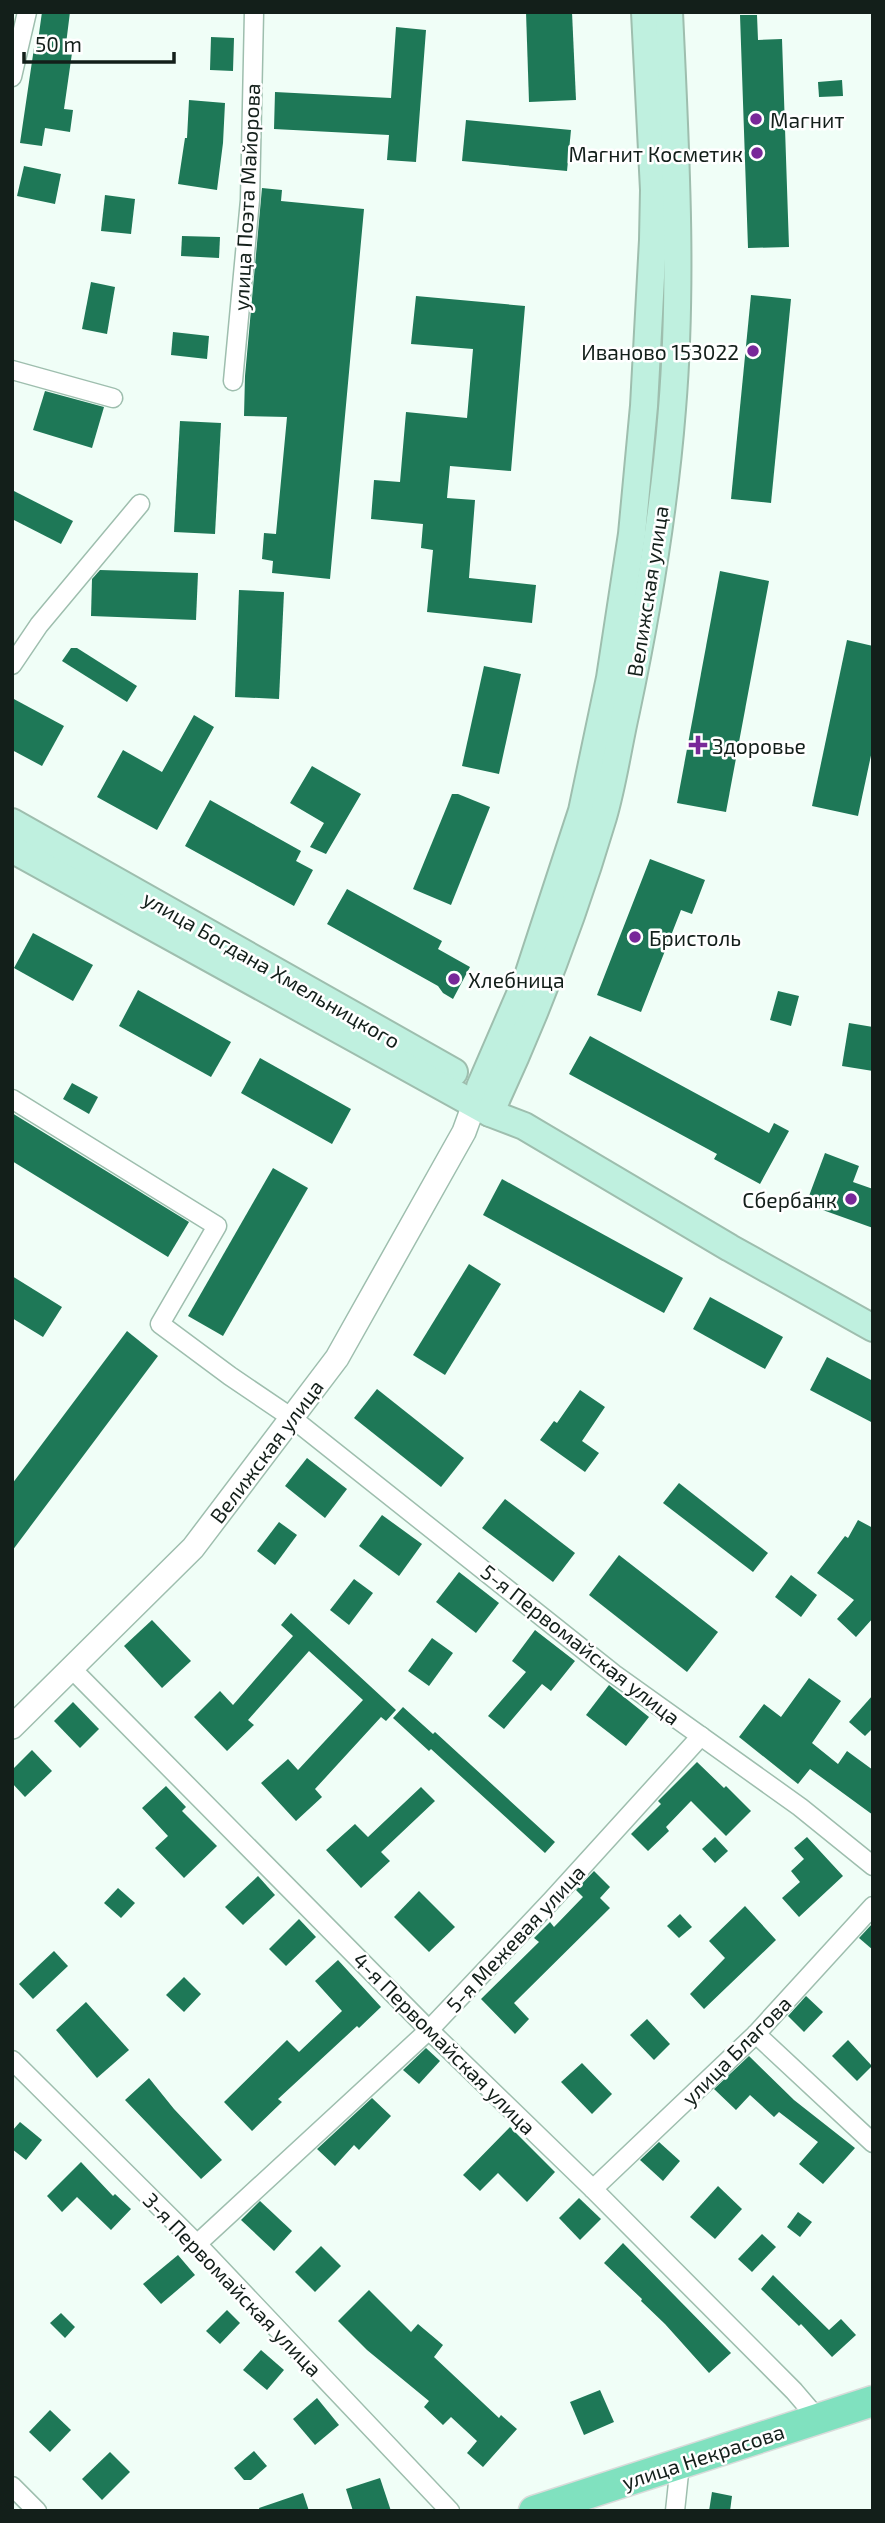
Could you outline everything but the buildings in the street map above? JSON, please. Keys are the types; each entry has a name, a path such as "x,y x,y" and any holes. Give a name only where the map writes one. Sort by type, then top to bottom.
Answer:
{"main road":[{"name":"Велижская улица","path":"485,1100 582,811 610,678 632,534 653,240 645,12"},
{"name":"Велижская улица","path":"485,1100 517,1058 604,814 634,673 657,539 672,409 677,272 677,192 669,12"},
{"name":"улица Богдана Хмельницкого","path":"12,822 485,1100 730,1248 873,1328"},
{"name":"улица Богдана Хмельницкого","path":"12,849 485,1100"},
{"name":"улица Некрасова","path":"534,2511 873,2401"}],"street":[{"path":"12,77 27,12"},
{"name":"улица Поэта Майорова","path":"233,381 250,200 254,12"},
{"path":"12,370 113,398"},
{"path":"12,665 39,625 140,504"},
{"name":"5-я Первомайская улица","path":"12,1099 217,1226 160,1324 292,1418 614,1674 800,1807 873,1866"},
{"name":"Велижская улица","path":"12,1727 193,1548 292,1418 337,1358 464,1132 485,1100"},
{"name":"4-я Первомайская улица","path":"70,1667 429,2030 593,2189 794,2391 818,2419"},
{"name":"5-я Межевая улица","path":"197,2244 429,2030 701,1736"},
{"name":"улица Благова","path":"593,2189 756,2034 873,1906"},
{"path":"756,2034 873,2143"},
{"name":"3-я Первомайская улица","path":"12,2060 197,2244 450,2511"},
{"path":"675,2511 680,2464"},
{"path":"12,2486 37,2511"}],"place":[{"name":"Магнит","path":"756,119"},
{"name":"Магнит Косметик","path":"757,153"},
{"name":"Иваново 153022","path":"753,351"},
{"name":"Здоровье","path":"698,745"},
{"name":"Бристоль","path":"635,937"},
{"name":"Хлебница","path":"454,979"},
{"name":"Сбербанк","path":"851,1199"}]}
